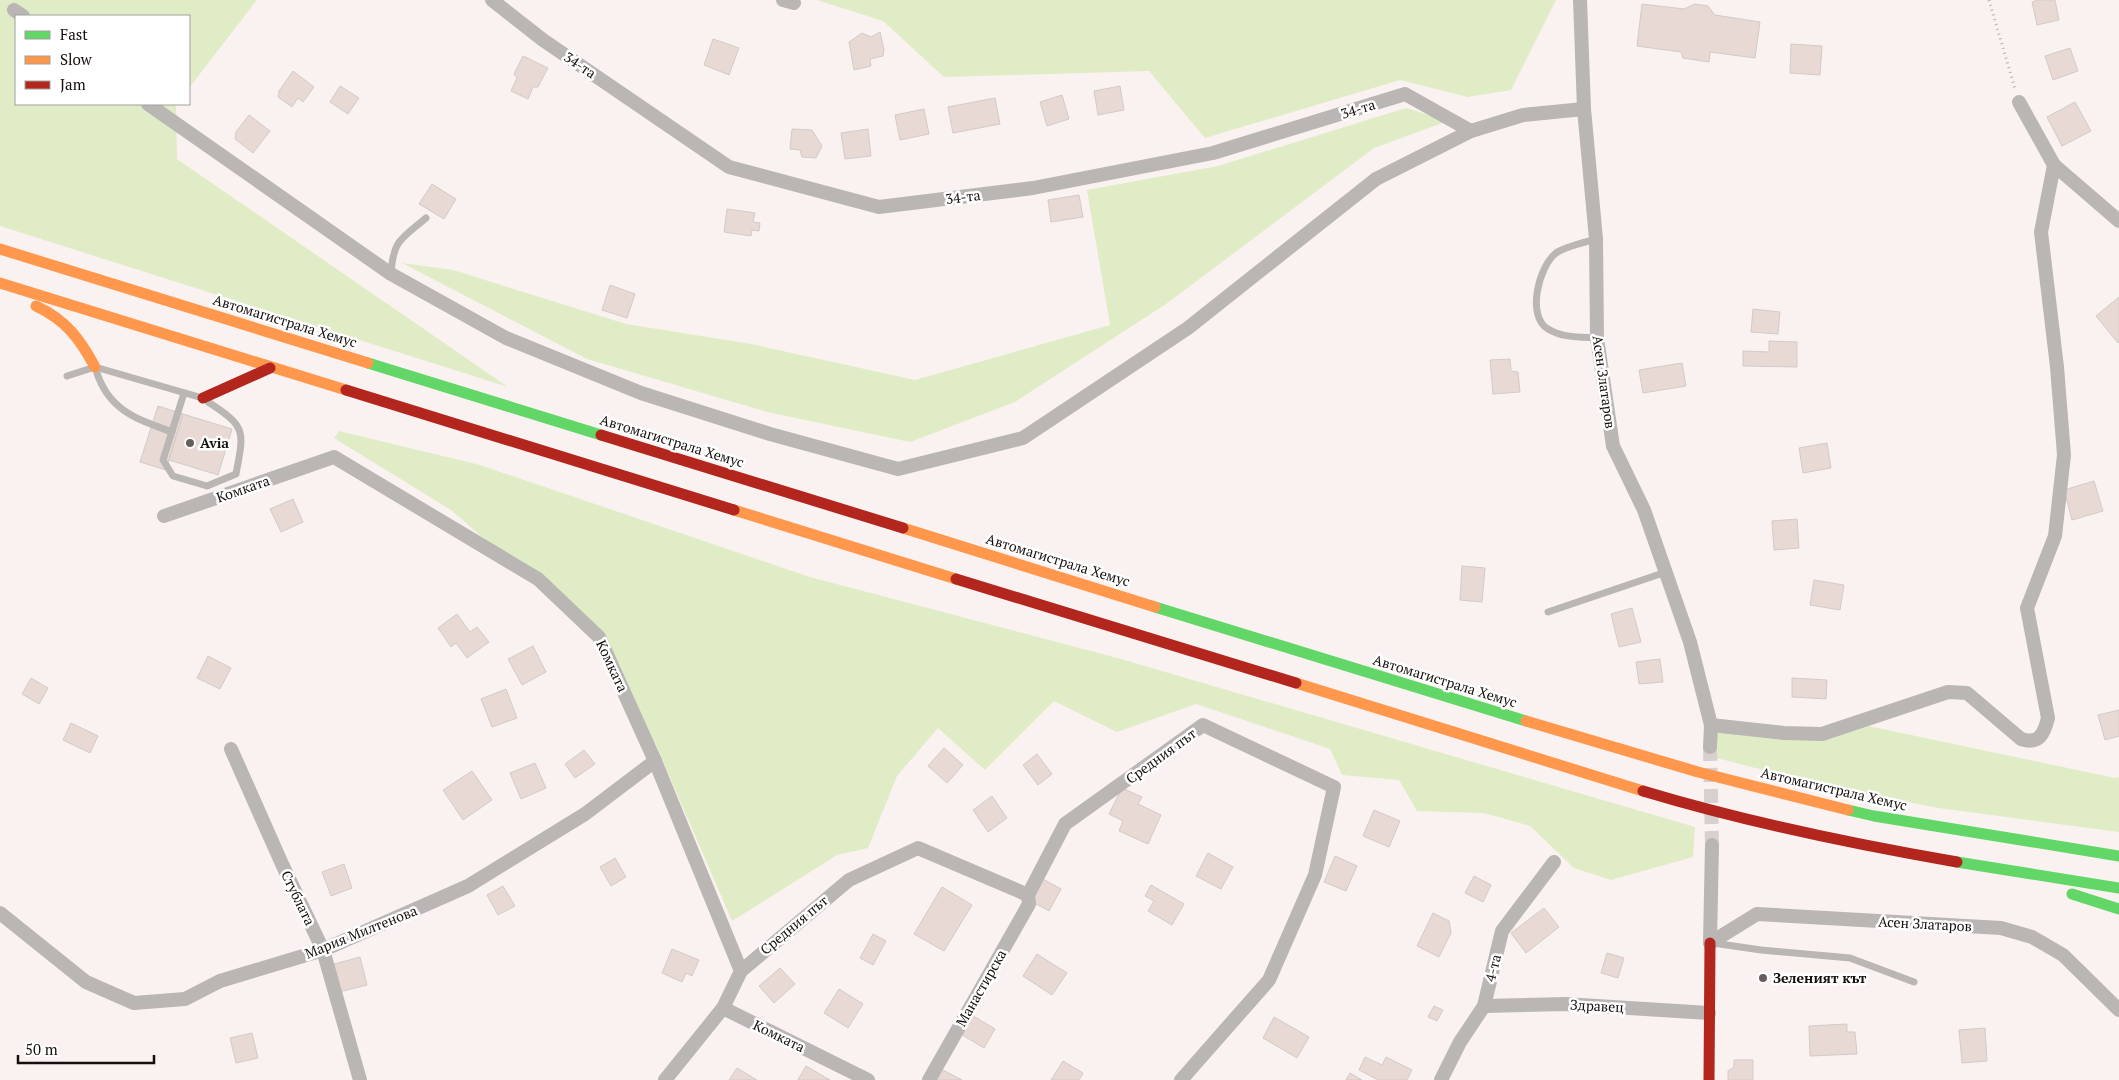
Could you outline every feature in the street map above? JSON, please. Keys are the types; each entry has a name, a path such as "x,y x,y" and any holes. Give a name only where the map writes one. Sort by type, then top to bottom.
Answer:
{"main road":[{"name":"Автомагистрала Хемус","path":"0,249 1531,723 1698,772 1874,816 2119,856"},
{"path":"0,283 1689,805 1868,847 2119,888"},
{"path":"0,292 58,316 77,333 95,367"},
{"path":"203,398 270,368"},
{"path":"1976,864 2119,909"},
{"path":"1709,1080 1710,942"}],"street":[{"name":"34-та","path":"492,0 543,40 729,167 879,207 1032,188 1213,153 1405,94 1471,131"},
{"name":"Асен Златаров","path":"1580,0 1584,109 1596,239 1597,338 1613,446 1644,510 1690,642 1711,724 1710,748"},
{"path":"2019,102 2054,165 2119,221"},
{"path":"149,105 391,274 506,338 641,393 770,434 898,469 1023,438 1188,328 1376,179 1471,131 1523,115 1584,109"},
{"path":"1711,724 1784,733 1822,734 1948,692 1967,693 2021,739 2029,742 2041,738 2045,732 2048,718 2047,711 2027,608 2054,536 2064,455 2057,367 2041,232 2054,165"},
{"name":"Комката","path":"164,516 334,457 538,579 599,637 655,761 741,971"},
{"name":"Средния път","path":"741,971 849,880 918,848 1028,895 1065,824 1203,726 1334,787 1315,875 1269,980 1182,1080"},
{"name":"Стублата","path":"231,749 323,950 360,1080"},
{"name":"Мария Милтенова","path":"0,913 86,982 134,1003 185,999 220,981 323,950 468,886 585,814 655,761"},
{"path":"1710,942 1712,845"},
{"name":"4-та","path":"1441,1080 1460,1042 1484,1006 1502,931 1554,862"},
{"name":"Манастирска","path":"929,1080 1029,904 1028,895"},
{"name":"Асен Златаров","path":"1710,942 1757,914 2001,928 2032,937 2062,955 2119,1010"},
{"path":"665,1080 723,1008 741,971"},
{"name":"Здравец","path":"1484,1006 1565,1004 1709,1012"},
{"name":"Комката","path":"723,1008 868,1080"}],"lane":[{"path":"391,274 392,255 397,242 426,218"},
{"path":"1596,239 1556,253 1545,268 1536,290 1537,311 1546,328 1565,336 1597,338"},
{"path":"95,367 101,388 123,410 144,422 172,432"},
{"path":"67,376 95,367 203,398 236,421 242,434 236,474 242,489"},
{"path":"184,393 163,460 173,476 207,486 236,474"},
{"path":"1548,612 1666,572"},
{"path":"1710,942 1761,950 1850,958 1914,982"}],"path":[{"path":"1989,0 2019,102"}],"green space":[{"path":"0,0 257,0 190,87 190,15 15,15 15,105 176,105 177,159 508,387 0,226"},
{"path":"817,0 1556,0 1511,90 1468,97 1400,80 1205,138 1149,71 944,77 883,21"},
{"path":"1406,108 1448,121 1374,148 1166,304 1015,402 910,442 767,412 587,359 402,263 453,270 626,324 751,344 915,380 1110,325 1087,190 1218,166"},
{"path":"339,431 480,465 810,577 1121,659 1695,827 1693,857 1611,880 1574,868 1530,826 1484,813 1417,811 1399,780 1342,775 1330,749 1196,704 1117,732 1054,701 985,770 938,728 897,776 868,848 837,855 732,921 656,745 585,626 451,510 334,438"},
{"path":"1859,724 2115,778 2119,777 2119,832 1939,808 1824,786 1717,758 1714,729 1790,738"}],"building":[{"path":"2055,0 2059,20 2037,25 2032,2"},
{"path":"1642,4 1684,9 1695,4 1708,6 1715,15 1760,22 1755,58 1710,52 1709,62 1683,58 1681,52 1637,46"},
{"path":"880,32 884,50 883,56 870,59 871,66 854,70 849,42 862,33 871,37"},
{"path":"713,39 739,48 729,75 704,65"},
{"path":"1791,44 1822,46 1820,75 1790,73"},
{"path":"2070,48 2078,71 2053,80 2045,56"},
{"path":"523,56 548,68 538,87 533,87 528,99 511,91 517,78 514,74"},
{"path":"293,71 314,87 303,102 298,98 292,107 278,97 279,91"},
{"path":"340,86 359,98 348,114 330,102"},
{"path":"1120,86 1124,110 1098,115 1094,91"},
{"path":"1062,95 1069,119 1047,126 1040,102"},
{"path":"995,98 1000,124 953,133 948,107"},
{"path":"2075,102 2091,131 2062,146 2047,117"},
{"path":"924,109 929,134 900,140 895,115"},
{"path":"249,115 270,131 253,153 235,139 236,132"},
{"path":"792,129 812,130 822,146 816,158 802,157 800,150 790,149"},
{"path":"868,129 871,156 845,159 841,133"},
{"path":"432,184 456,199 444,219 419,204"},
{"path":"1079,195 1083,217 1051,222 1048,200"},
{"path":"727,209 755,213 753,222 760,223 759,231 752,230 751,236 724,232"},
{"path":"610,285 635,294 627,318 602,310"},
{"path":"2119,297 2119,342 2118,343 2096,316"},
{"path":"1753,309 1780,312 1778,334 1751,332"},
{"path":"1769,341 1797,342 1797,367 1743,366 1743,351 1769,352"},
{"path":"1510,359 1511,371 1518,372 1520,392 1493,394 1490,360"},
{"path":"1682,363 1686,386 1643,393 1639,370"},
{"path":"158,406 183,414 166,470 140,462"},
{"path":"183,414 232,429 218,475 169,460"},
{"path":"1827,443 1831,468 1803,473 1799,448"},
{"path":"2094,481 2103,511 2072,520 2064,490"},
{"path":"293,499 303,522 281,532 270,509"},
{"path":"1797,519 1799,548 1774,550 1772,521"},
{"path":"1462,566 1485,568 1482,602 1460,600"},
{"path":"1814,580 1844,585 1840,610 1810,605"},
{"path":"1632,608 1641,642 1619,647 1611,614"},
{"path":"457,614 470,632 477,627 489,642 467,658 456,643 451,647 438,628"},
{"path":"533,646 546,672 522,685 508,659"},
{"path":"208,656 231,668 220,689 197,678"},
{"path":"1660,659 1663,682 1639,684 1636,662"},
{"path":"31,678 48,688 39,704 22,694"},
{"path":"1792,678 1827,680 1826,699 1792,697"},
{"path":"506,689 517,718 492,727 481,699"},
{"path":"2119,710 2119,736 2105,740 2098,715"},
{"path":"71,723 98,736 90,753 63,740"},
{"path":"944,748 963,765 947,783 928,766"},
{"path":"584,750 595,764 575,778 565,764"},
{"path":"1037,754 1052,774 1038,785 1023,765"},
{"path":"535,763 546,788 521,799 510,773"},
{"path":"472,771 492,800 463,820 443,790"},
{"path":"1122,788 1142,797 1138,804 1161,815 1148,844 1119,831 1123,821 1109,814"},
{"path":"992,796 1007,818 988,832 973,810"},
{"path":"1374,810 1400,821 1389,847 1363,836"},
{"path":"1208,853 1233,867 1221,889 1196,876"},
{"path":"1335,856 1357,866 1346,891 1324,882"},
{"path":"615,858 626,877 611,886 600,867"},
{"path":"344,864 352,888 331,896 322,872"},
{"path":"1474,876 1491,885 1483,902 1465,893"},
{"path":"1043,879 1061,889 1049,911 1031,901"},
{"path":"1151,885 1184,904 1172,925 1148,911 1154,901 1145,896"},
{"path":"503,886 515,906 498,915 487,895"},
{"path":"942,887 972,905 944,951 914,934"},
{"path":"1544,908 1559,927 1526,953 1511,933"},
{"path":"1433,913 1449,921 1451,933 1439,957 1417,946"},
{"path":"873,934 886,941 873,965 860,958"},
{"path":"672,949 699,960 692,976 686,973 682,982 662,973"},
{"path":"1607,953 1624,958 1618,978 1601,973"},
{"path":"1037,954 1067,973 1052,995 1023,976"},
{"path":"360,957 367,985 339,992 331,965"},
{"path":"780,968 795,984 774,1003 759,986"},
{"path":"839,989 863,1004 848,1028 824,1013"},
{"path":"1434,1006 1443,1010 1437,1021 1428,1017"},
{"path":"970,1014 995,1029 984,1048 959,1033"},
{"path":"1274,1017 1309,1037 1297,1058 1263,1038"},
{"path":"1847,1024 1847,1032 1855,1032 1857,1054 1810,1056 1809,1026"},
{"path":"1985,1028 1987,1061 1962,1063 1959,1030"},
{"path":"252,1033 258,1058 236,1063 230,1038"},
{"path":"1365,1057 1382,1065 1386,1057 1412,1070 1407,1080 1378,1080 1359,1070"},
{"path":"1734,1060 1753,1060 1753,1080 1728,1080 1728,1071 1734,1067"},
{"path":"1063,1061 1083,1073 1079,1080 1051,1080"},
{"path":"806,1066 830,1080 798,1080"},
{"path":"737,1068 757,1080 729,1080"},
{"path":"939,1068 962,1080 933,1080"},
{"path":"1350,1073 1362,1080 1346,1080"}],"tunnel":[{"path":"1710,747 1712,845"}],"traffic: fast":[{"path":"368,363 601,435"},
{"path":"1155,607 1526,721"},
{"path":"1848,810 1874,816 2119,856"},
{"path":"1957,862 2119,888"},
{"path":"2072,894 2119,909"}],"traffic: slow":[{"path":"0,249 368,363"},
{"path":"0,283 346,390"},
{"path":"36,306 47,311 71,331 95,367"},
{"path":"734,510 956,579"},
{"path":"903,528 1155,607"},
{"path":"1296,683 1643,791"},
{"path":"1526,721 1698,772 1848,810"}],"traffic: jam":[{"path":"203,398 270,368"},
{"path":"346,390 734,510"},
{"path":"601,435 903,528"},
{"path":"956,579 1296,683"},
{"path":"1643,791 1721,813 1799,831 1957,862"},
{"path":"1709,1080 1710,943"}],"place":[{"name":"Avia","path":"190,443"},
{"name":"Зеленият кът","path":"1763,978"}]}
